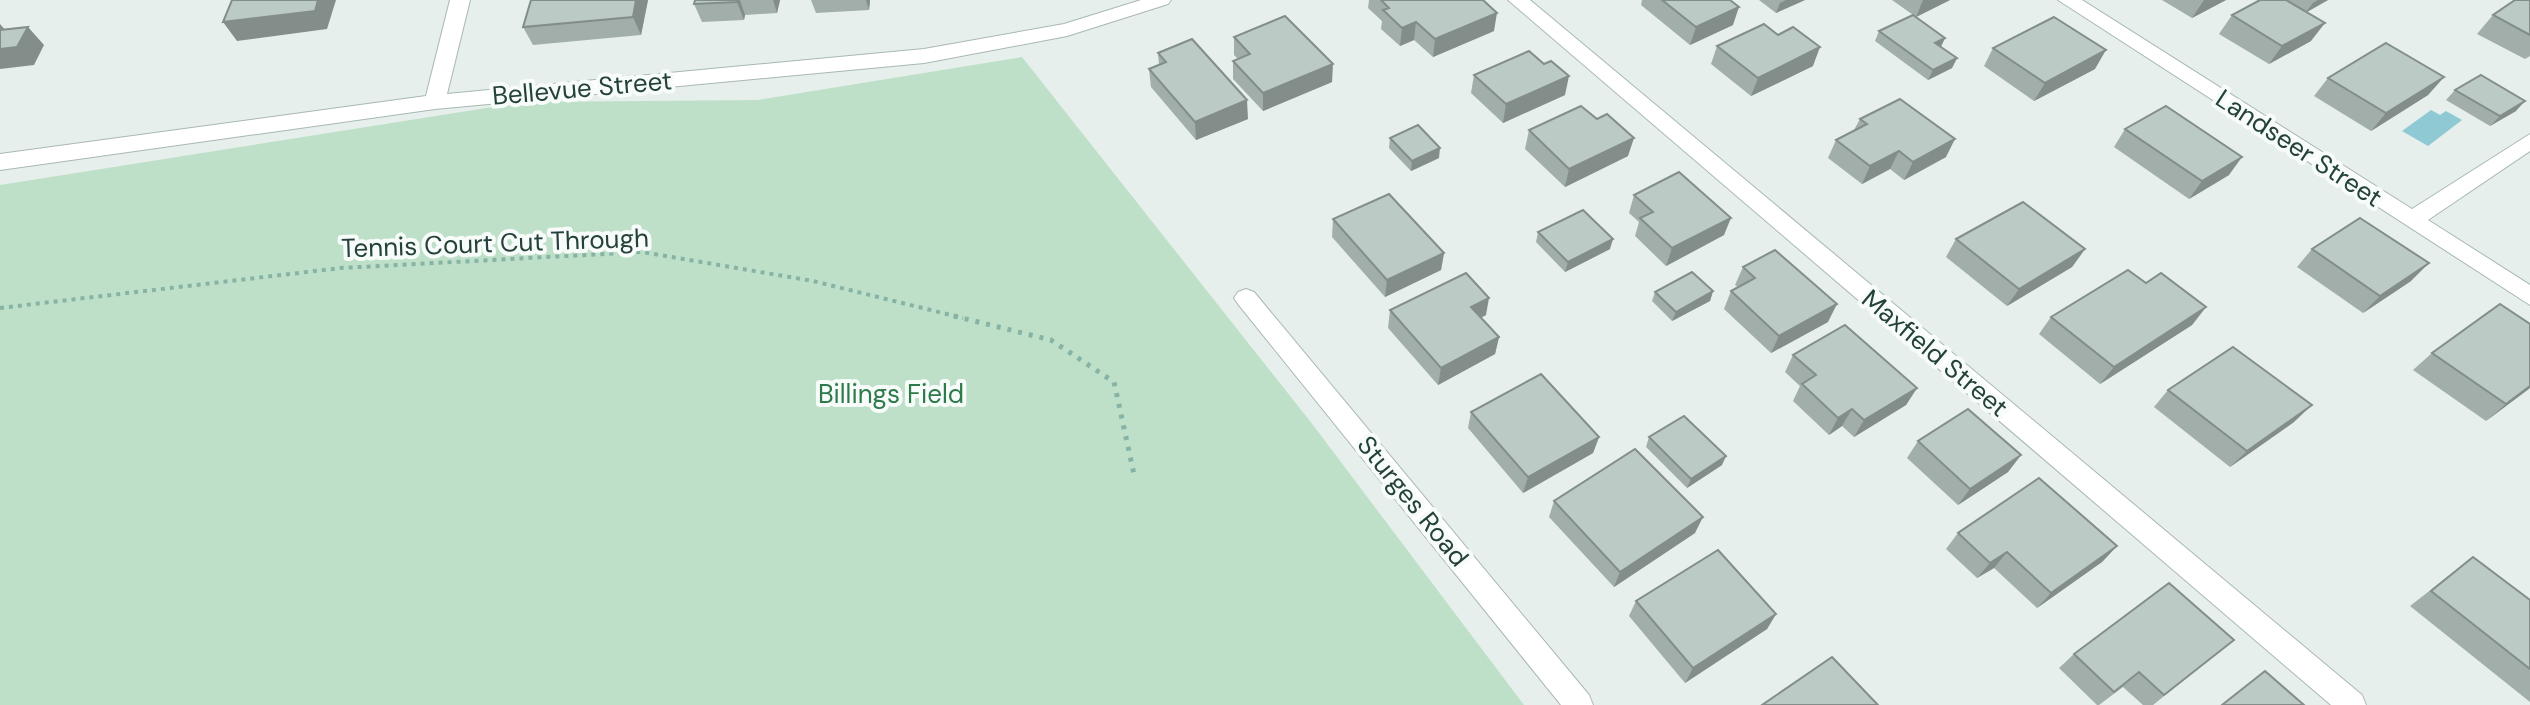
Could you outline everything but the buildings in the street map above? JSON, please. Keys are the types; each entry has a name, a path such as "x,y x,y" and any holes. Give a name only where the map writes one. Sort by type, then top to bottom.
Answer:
{"street":[{"path":"435,102 460,0"},
{"name":"Bellevue Street","path":"0,162 435,102 924,56 1067,30 1161,0"},
{"name":"Maxfield Street","path":"1518,0 2352,705"},
{"name":"Landseer Street","path":"2068,0 2530,296"},
{"path":"2412,220 2530,141"},
{"name":"Sturges Road","path":"1246,298 1579,705"}],"path":[{"name":"Tennis Court Cut Through","path":"0,308 341,268 642,252 813,281 1051,340 1114,382 1135,479"}],"green space":[{"name":"Billings Field","path":"1022,57 1313,425 1524,705 0,705 0,185 524,102 758,100"}],"water":[{"path":"2431,110 2440,115 2446,111 2462,120 2428,146 2402,131"}]}
